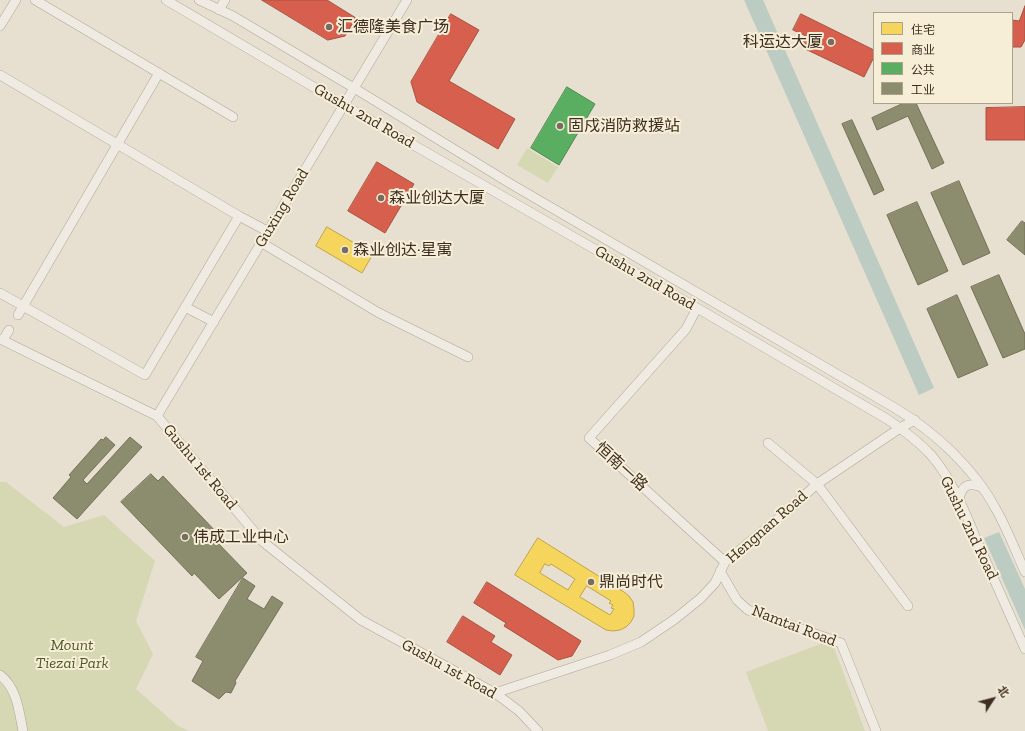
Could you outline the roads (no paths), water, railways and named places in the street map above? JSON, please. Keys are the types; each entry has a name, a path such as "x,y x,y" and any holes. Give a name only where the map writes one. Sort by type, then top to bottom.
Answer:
{"street":[{"path":"0,26 16,0"},
{"path":"35,0 233,117"},
{"name":"Gushu 2nd Road","path":"166,0 344,105 698,308 900,428 917,441 932,456 946,476 959,501 1025,649"},
{"name":"Gushu 2nd Road","path":"199,0 233,16 511,184 915,420 948,448 983,488 997,510 1025,572"},
{"path":"219,10 225,0"},
{"name":"Guxing Road","path":"157,416 269,232 407,0"},
{"path":"18,315 159,73"},
{"path":"0,75 269,232"},
{"path":"0,293 145,375 240,216"},
{"path":"262,243 379,313 468,357"},
{"path":"185,307 214,322"},
{"name":"恒南一路","path":"698,308 686,329 589,438 725,562"},
{"path":"1,340 9,330"},
{"name":"Gushu 1st Road","path":"1,340 157,416 262,541 361,620 495,693 519,711 538,731"},
{"name":"Hengnan Road","path":"495,693 610,655 641,642 675,619 701,598 715,582 725,562 786,512 817,484 900,428 915,420"},
{"path":"768,443 817,484 908,606"},
{"path":"959,501 960,494 967,486 972,484 983,488"},
{"name":"Namtai Road","path":"720,571 736,600 748,610 841,643 876,731"},
{"path":"0,675 6,679 14,692 24,731"}],"place":[{"name":"汇德隆美食广场","path":"329,27"},
{"name":"科运达大厦","path":"831,42"},
{"name":"固戍消防救援站","path":"560,126"},
{"name":"森业创达大厦","path":"381,198"},
{"name":"森业创达·星寓","path":"345,250"},
{"name":"伟成工业中心","path":"185,537"},
{"name":"鼎尚时代","path":"591,582"}],"park label":[{"name":"Mount Tiezai Park","path":"72,654"}]}
